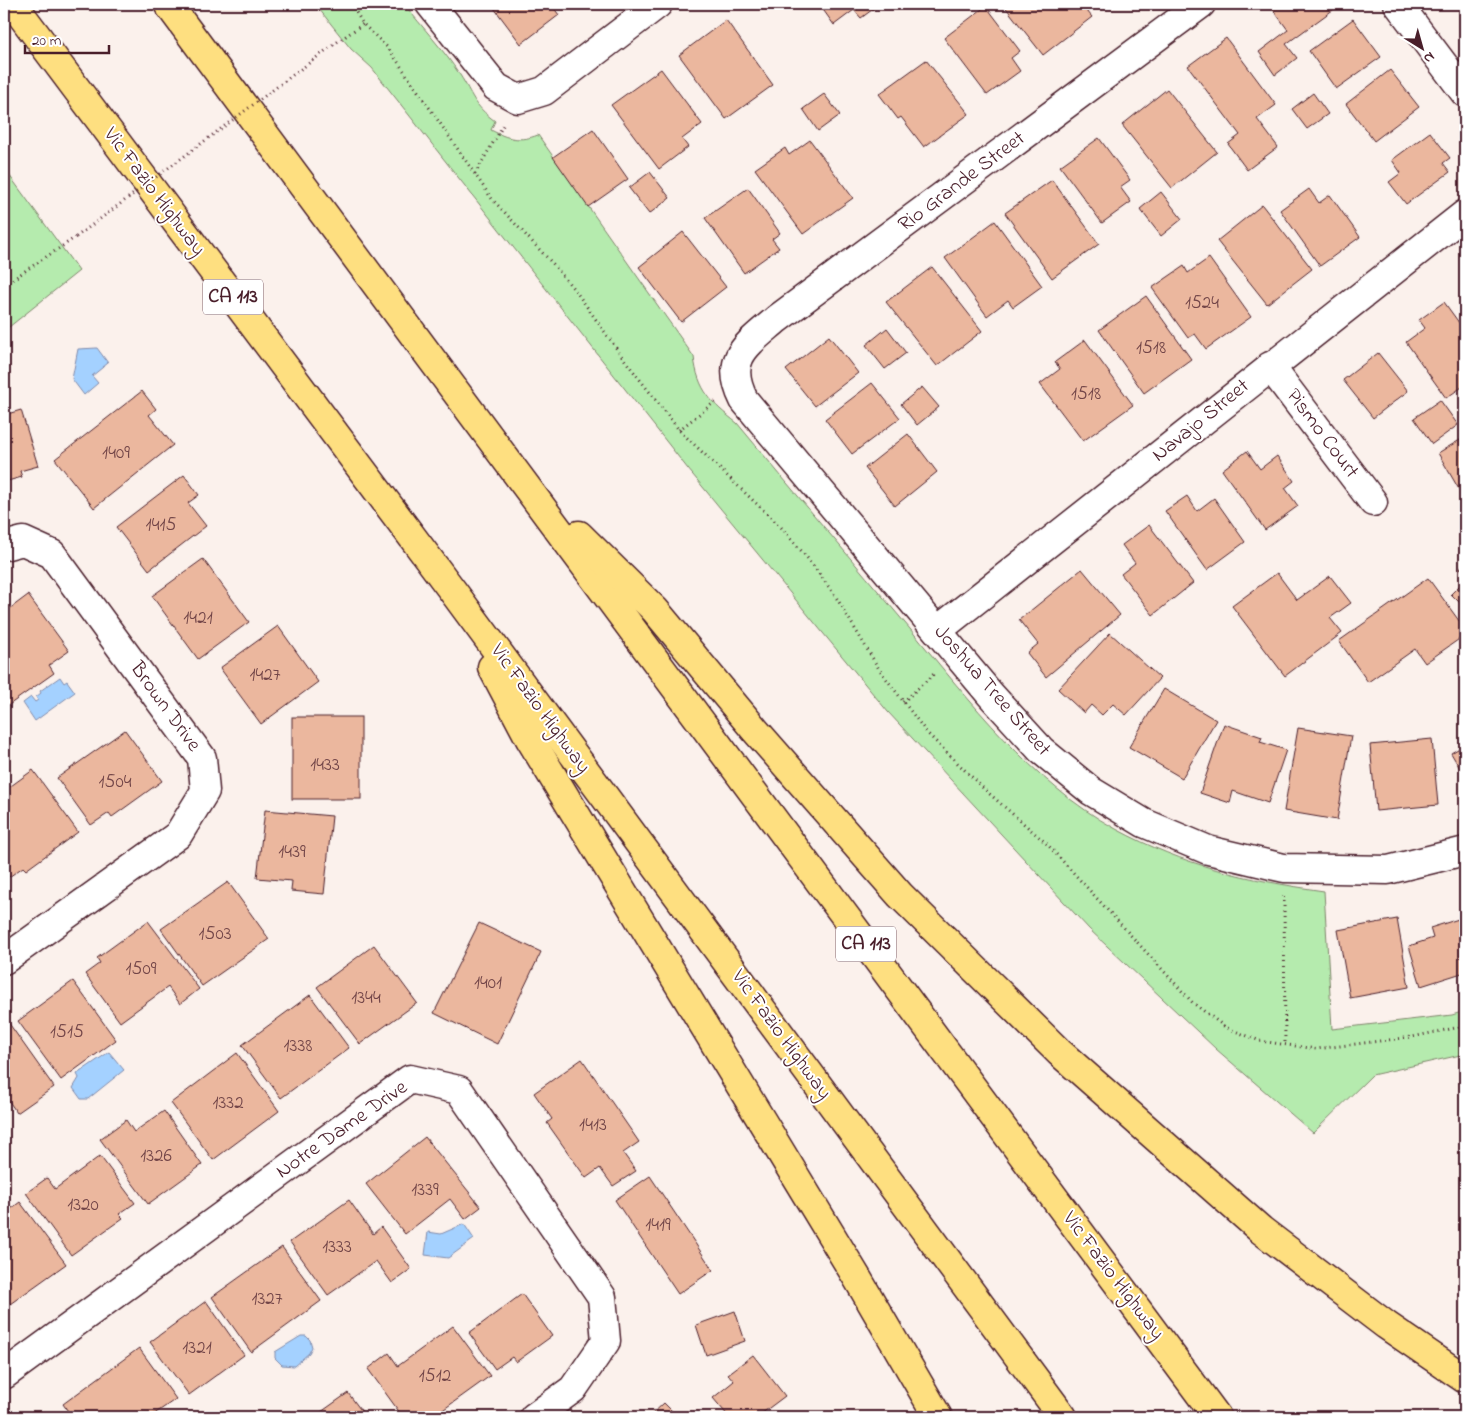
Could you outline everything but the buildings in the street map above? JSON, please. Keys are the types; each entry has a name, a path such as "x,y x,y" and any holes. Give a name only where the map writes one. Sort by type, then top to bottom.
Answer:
{"highway":[{"name":"Vic Fazio Highway","path":"13,4 452,590 1063,1417"},
{"name":"Vic Fazio Highway","path":"168,4 1217,1417"},
{"path":"514,470 655,610 755,730 900,894 1059,1052 1262,1230 1386,1324 1465,1379"},
{"path":"452,590 530,739 851,1267 938,1417"}],"street":[{"path":"430,4 496,87 518,99 544,91 658,4"},
{"name":"Rio Grande Street","path":"736,377 742,352 777,319 1201,4"},
{"path":"1398,4 1465,92"},
{"name":"Navajo Street","path":"938,630 1270,366 1465,214"},
{"name":"Pismo Court","path":"1270,366 1374,502"},
{"name":"Joshua Tree Street","path":"736,377 744,400 938,630 956,654 1041,750 1091,791 1144,823 1208,850 1284,868 1388,870 1465,851"},
{"name":"Brown Drive","path":"4,546 23,541 52,554 202,758 205,791 178,834 4,960"},
{"name":"Notre Dame Drive","path":"4,1375 410,1079 459,1090 602,1297 606,1341 573,1389 534,1417"}],"path":[{"path":"351,4 363,24 389,49 475,174 510,220 553,264 577,293 624,359 679,430 781,527 804,553 836,597 879,669 927,733 972,778 1046,843 1193,1003 1225,1027 1260,1041 1316,1049 1412,1036 1465,1026"},
{"path":"4,285 76,237 363,24"},
{"path":"475,174 518,99"},
{"path":"679,430 736,377"},
{"path":"903,702 956,654"},
{"path":"1284,868 1285,1046"}],"green space":[{"path":"315,4 404,4 454,66 474,100 495,121 491,130 503,136 520,139 538,135 694,357 699,378 707,395 737,423 979,712 1030,764 1085,810 1116,829 1167,853 1217,870 1269,882 1324,891 1332,1029 1452,1015 1465,1011 1465,1054 1372,1075 1313,1133 1216,1049 1089,929 888,712 688,469 372,68 351,49"},
{"path":"4,168 79,271 4,331"}],"water":[{"path":"97,348 108,363 92,376 98,383 84,395 72,379 78,349"},
{"path":"60,677 64,683 67,681 75,692 35,721 23,703 31,697 35,702 38,700 36,697 41,693 40,691"},
{"path":"109,1052 124,1070 88,1099 81,1099 73,1088 79,1078 77,1074"},
{"path":"464,1224 474,1239 448,1258 425,1255 428,1232 441,1234"},
{"path":"301,1336 306,1336 310,1340 312,1347 309,1353 294,1366 282,1365 275,1358 275,1352"}]}
